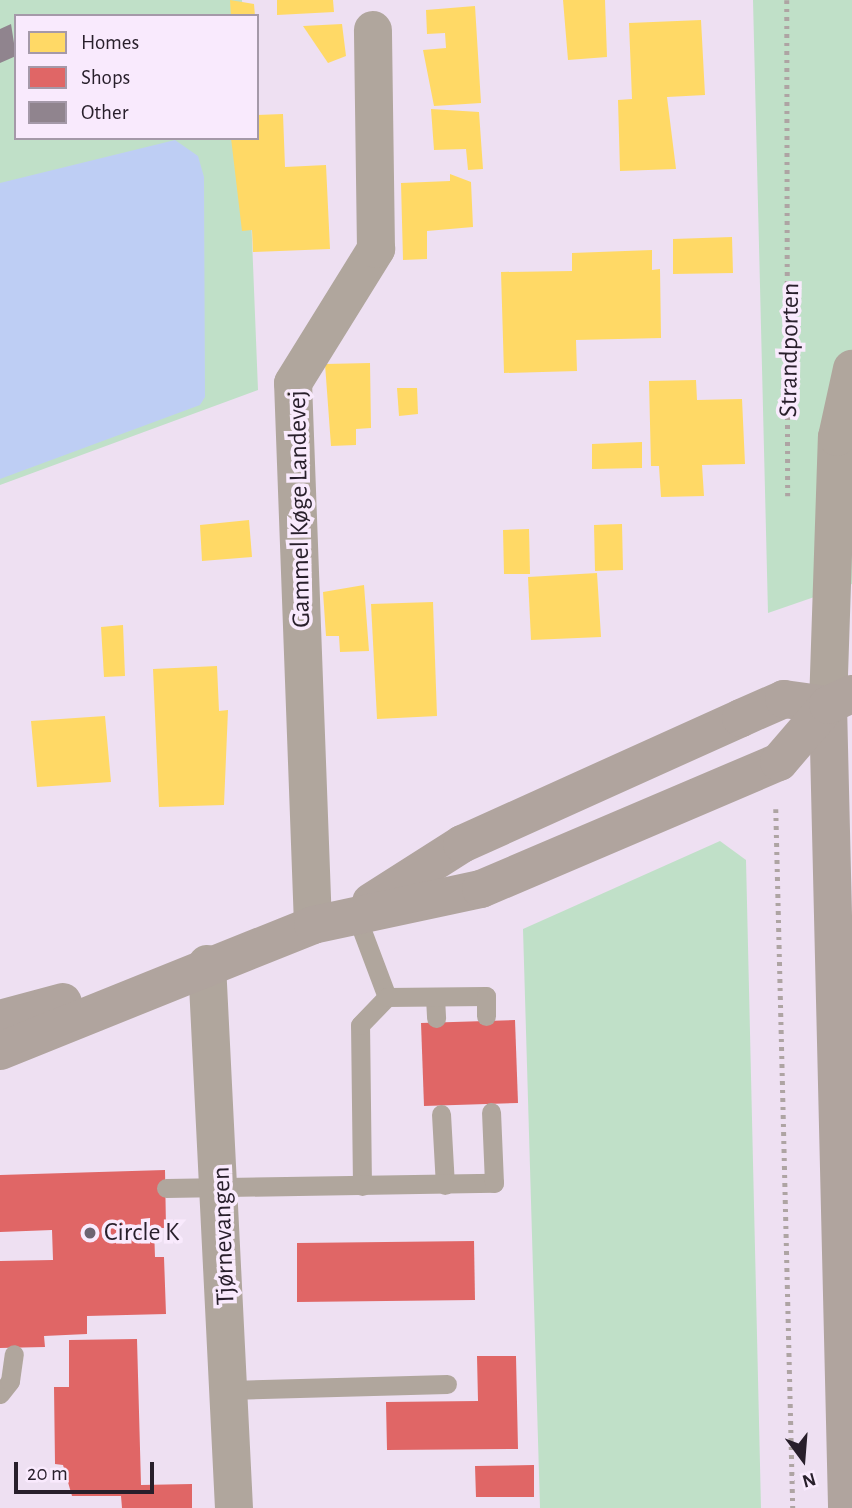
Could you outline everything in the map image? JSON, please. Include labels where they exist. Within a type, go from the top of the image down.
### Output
[{"type":"main road","points":[[355,912],[462,844],[784,699],[840,700]]},
{"type":"main road","points":[[0,1051],[207,964],[313,925],[355,912],[481,889],[779,762],[840,700]]},
{"type":"main road","points":[[840,700],[847,1508]]},
{"type":"main road","points":[[0,1020],[207,964]]},
{"type":"street","name":"Gammel Køge Landevej","points":[[313,925],[293,383],[376,249],[373,30]]},
{"type":"street","name":"Strandporten","points":[[840,700],[837,437],[852,369]]},
{"type":"street","name":"Tjørnevangen","points":[[207,964],[223,1186],[234,1508]]},
{"type":"lane","points":[[355,912],[387,998]]},
{"type":"lane","points":[[362,1186],[360,1025],[387,998],[486,996],[486,1016]]},
{"type":"lane","points":[[435,997],[436,1018]]},
{"type":"lane","points":[[166,1188],[494,1183],[491,1112]]},
{"type":"lane","points":[[441,1114],[445,1185]]},
{"type":"lane","points":[[0,1394],[10,1381],[14,1353]]},
{"type":"lane","points":[[229,1390],[447,1384]]},
{"type":"path","name":"Strandporten","points":[[788,0],[788,507]]},
{"type":"path","points":[[779,762],[775,819],[793,1508]]},
{"type":"green space","points":[[0,0],[242,0],[243,14],[14,14],[14,140],[248,140],[258,390],[0,485]]},
{"type":"green space","points":[[753,0],[852,0],[852,584],[768,613]]},
{"type":"green space","points":[[720,841],[746,860],[761,1508],[540,1508],[523,929]]},
{"type":"water","points":[[175,140],[198,156],[204,177],[205,397],[200,405],[0,479],[0,183]]},
{"type":"building: Homes","points":[[230,0],[254,4],[255,14],[231,14]]},
{"type":"building: Homes","points":[[277,0],[333,0],[334,12],[277,15]]},
{"type":"building: Homes","points":[[563,0],[605,0],[607,57],[568,60]]},
{"type":"building: Homes","points":[[475,6],[481,103],[434,106],[423,50],[446,48],[445,33],[427,34],[426,10]]},
{"type":"building: Homes","points":[[701,20],[705,95],[667,97],[676,169],[620,171],[618,100],[632,99],[629,23]]},
{"type":"building: Homes","points":[[342,24],[346,56],[328,63],[303,26]]},
{"type":"building: Homes","points":[[431,109],[479,112],[483,169],[468,170],[466,149],[434,150]]},
{"type":"building: Homes","points":[[283,114],[285,167],[326,165],[330,249],[253,252],[252,230],[242,231],[231,140],[259,140],[259,115]]},
{"type":"building: Homes","points":[[450,174],[471,182],[473,227],[427,231],[427,259],[403,260],[401,183],[450,181]]},
{"type":"building: Homes","points":[[732,237],[733,273],[673,274],[673,239]]},
{"type":"building: Homes","points":[[652,250],[652,270],[660,269],[661,338],[576,340],[577,371],[504,373],[501,272],[572,271],[572,253]]},
{"type":"building: Homes","points":[[370,363],[371,428],[356,429],[356,445],[331,446],[325,364]]},
{"type":"building: Homes","points":[[696,380],[697,400],[742,399],[745,464],[702,465],[704,496],[661,497],[659,466],[651,466],[649,381]]},
{"type":"building: Homes","points":[[397,388],[417,388],[418,414],[399,416]]},
{"type":"building: Homes","points":[[642,442],[642,468],[592,469],[592,444]]},
{"type":"building: Homes","points":[[249,520],[252,557],[202,561],[200,525]]},
{"type":"building: Homes","points":[[622,524],[623,570],[595,571],[594,525]]},
{"type":"building: Homes","points":[[529,529],[530,574],[504,574],[503,530]]},
{"type":"building: Homes","points":[[597,573],[601,637],[531,640],[528,577]]},
{"type":"building: Homes","points":[[364,585],[369,651],[340,652],[339,636],[326,636],[323,592]]},
{"type":"building: Homes","points":[[433,602],[437,716],[377,719],[371,604]]},
{"type":"building: Homes","points":[[123,625],[125,676],[104,677],[101,627]]},
{"type":"building: Homes","points":[[217,666],[219,711],[228,710],[224,805],[159,807],[153,669]]},
{"type":"building: Homes","points":[[105,716],[111,782],[37,787],[31,721]]},
{"type":"building: Shops","points":[[515,1020],[518,1103],[424,1106],[421,1023]]},
{"type":"building: Shops","points":[[165,1170],[166,1228],[154,1228],[155,1257],[164,1257],[166,1314],[87,1316],[87,1334],[44,1336],[45,1347],[0,1348],[0,1261],[53,1260],[52,1230],[0,1232],[0,1175]]},
{"type":"building: Shops","points":[[474,1241],[475,1300],[297,1302],[297,1243]]},
{"type":"building: Shops","points":[[137,1339],[141,1485],[192,1484],[192,1508],[122,1508],[121,1496],[72,1496],[63,1465],[55,1464],[54,1387],[69,1387],[69,1340]]},
{"type":"building: Shops","points":[[477,1356],[516,1356],[518,1449],[387,1450],[386,1402],[478,1401]]},
{"type":"building: Shops","points":[[534,1465],[534,1497],[476,1497],[475,1466]]},
{"type":"building: Other","points":[[11,24],[14,57],[0,63],[0,29]]},
{"type":"place","name":"Circle K","points":[[90,1233]]}]
